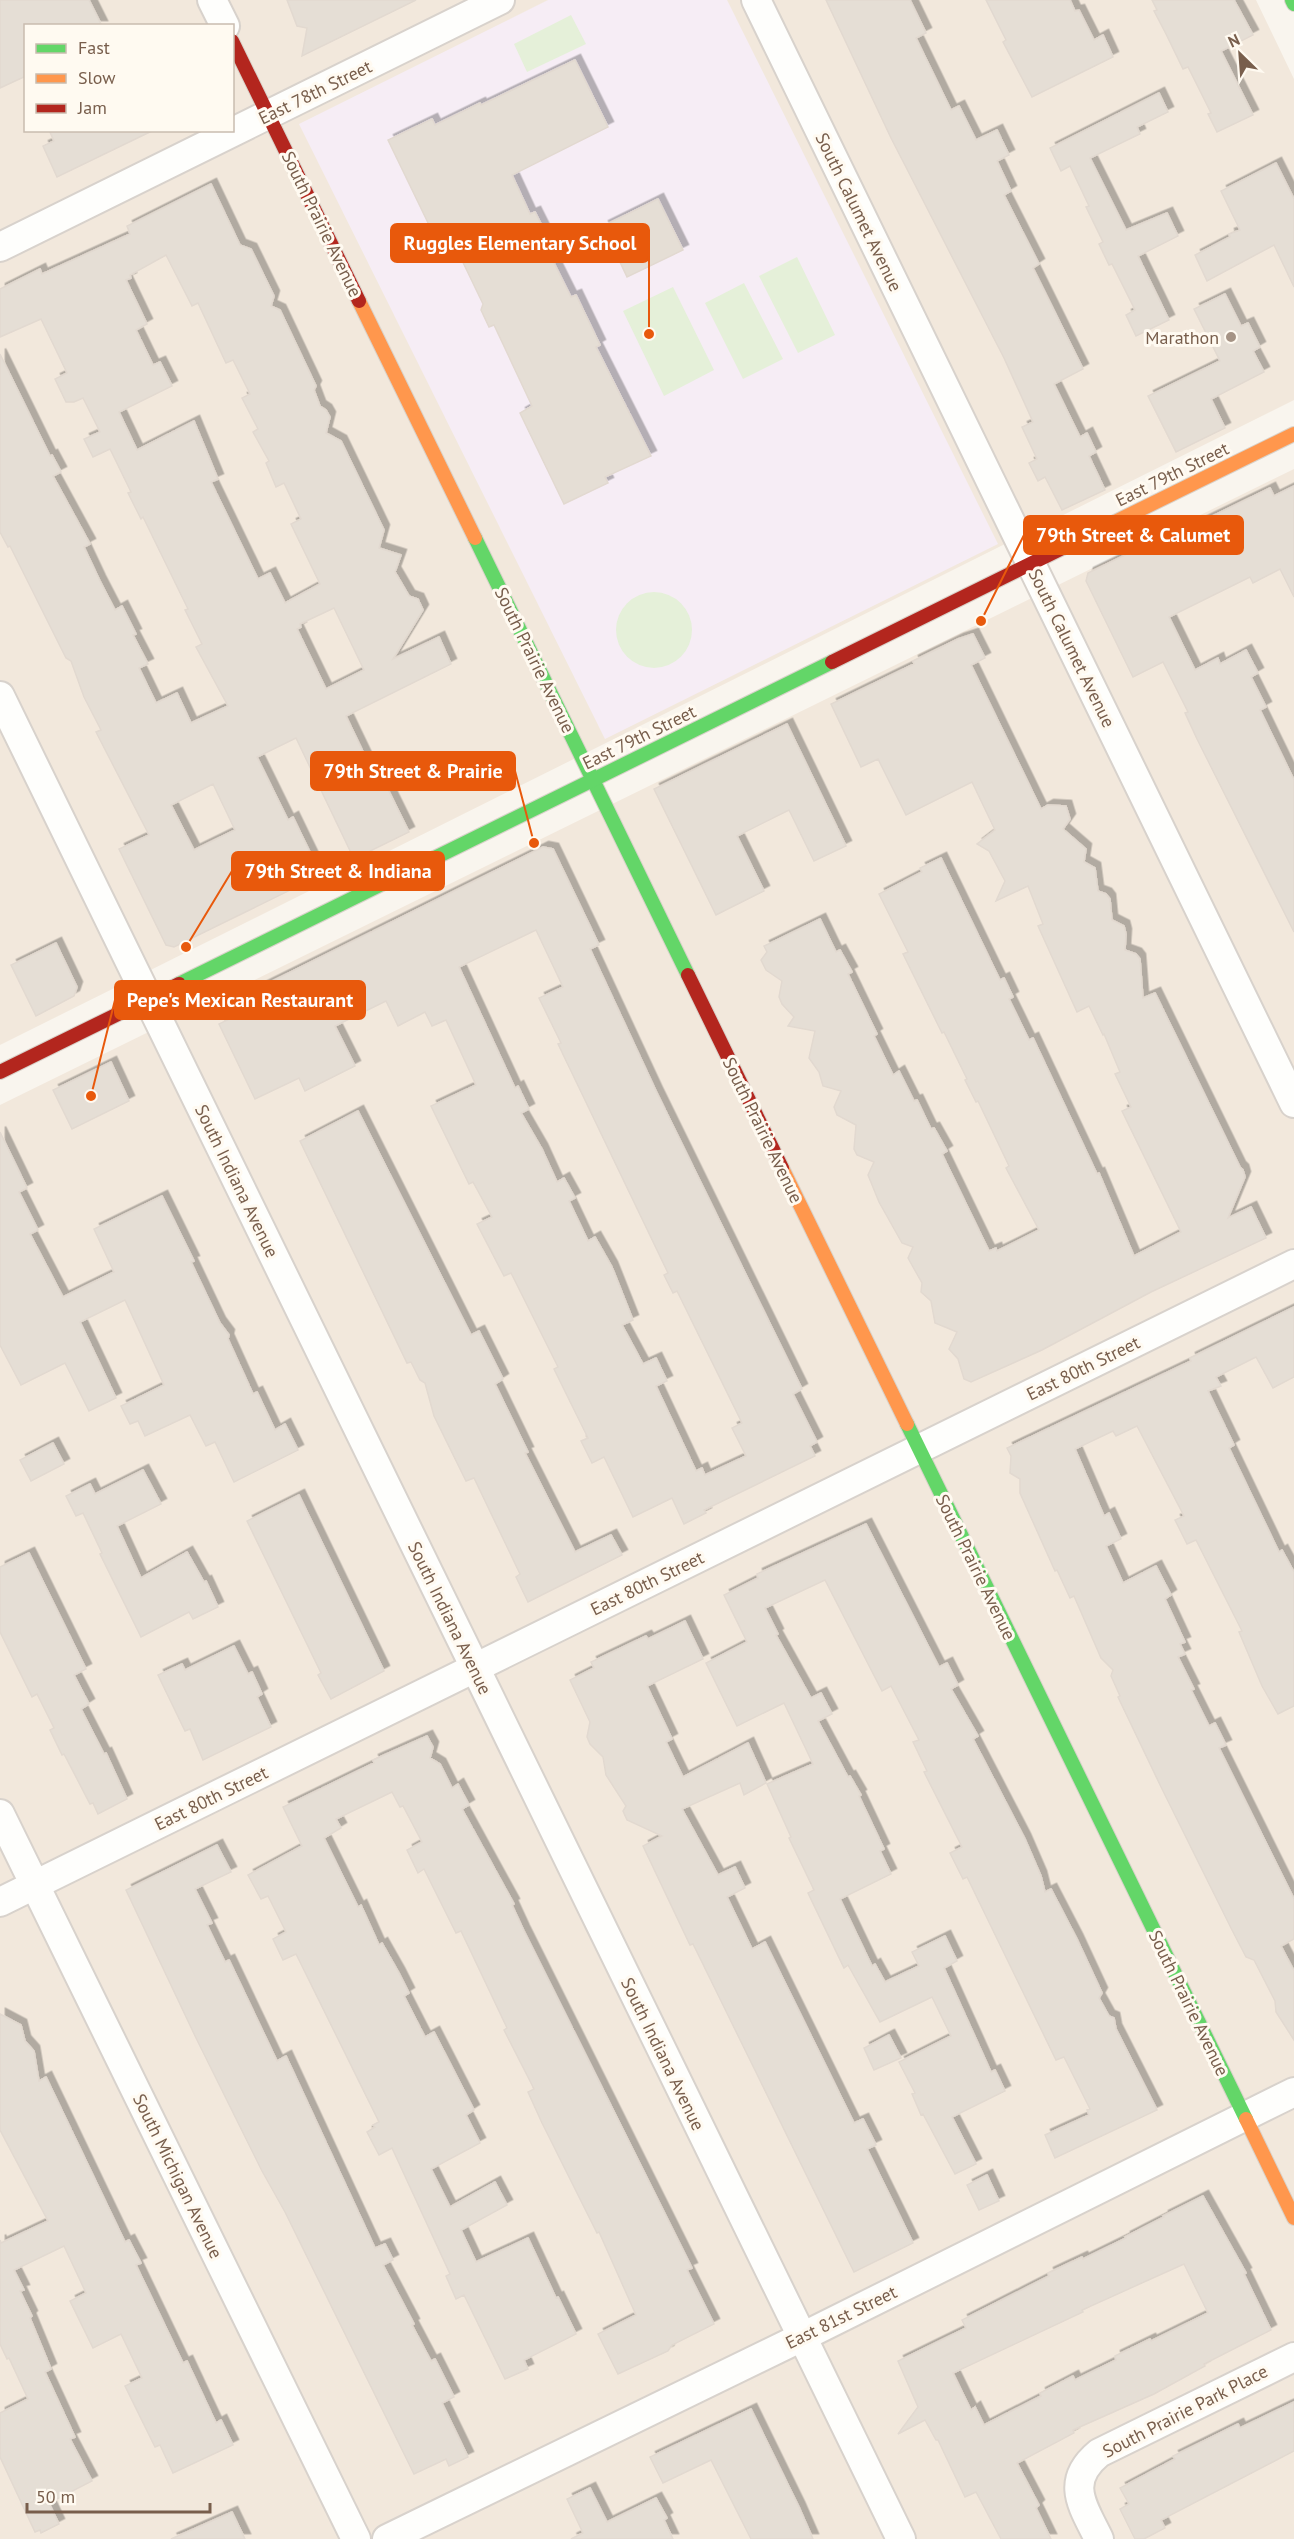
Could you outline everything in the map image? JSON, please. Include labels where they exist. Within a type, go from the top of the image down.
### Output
[{"type":"street","points":[[212,0],[224,24]]},
{"type":"street","name":"East 78th Street","points":[[234,131],[500,0]]},
{"type":"street","name":"South Calumet Avenue","points":[[756,0],[1294,1102]]},
{"type":"street","points":[[1292,0],[1294,4]]},
{"type":"street","name":"South Prairie Avenue","points":[[234,45],[1294,2218]]},
{"type":"street","name":"East 78th Street","points":[[0,247],[232,132]]},
{"type":"street","name":"East 79th Street","points":[[0,1072],[1294,434]]},
{"type":"street","name":"South Indiana Avenue","points":[[0,696],[901,2539]]},
{"type":"street","name":"East 80th Street","points":[[0,1902],[1294,1264]]},
{"type":"street","name":"South Michigan Avenue","points":[[0,1814],[356,2539]]},
{"type":"street","name":"East 81st Street","points":[[387,2539],[802,2337],[1294,2092]]},
{"type":"street","name":"South Prairie Park Place","points":[[1099,2539],[1080,2501],[1078,2492],[1081,2475],[1091,2460],[1099,2453],[1294,2357]]},
{"type":"shaded area","points":[[0,0],[1256,0],[1294,79],[1294,400],[0,1045]]},
{"type":"shaded area","points":[[548,0],[727,0],[998,544],[605,739],[299,124]]},
{"type":"shaded area","points":[[1294,469],[1294,2539],[0,2539],[0,1105]]},
{"type":"green space","points":[[571,15],[586,44],[527,72],[514,44]]},
{"type":"green space","points":[[797,257],[835,335],[798,353],[759,276]]},
{"type":"green space","points":[[744,283],[783,359],[743,379],[705,303]]},
{"type":"green space","points":[[673,287],[714,370],[664,396],[623,311]]},
{"type":"green space","points":[[654,592],[668,595],[681,603],[689,616],[692,630],[689,644],[681,657],[668,665],[654,668],[640,665],[627,657],[619,644],[616,630],[619,616],[627,603],[640,595]]},
{"type":"building","points":[[0,0],[89,0],[101,24],[24,24],[24,77],[0,88]]},
{"type":"building","points":[[287,0],[416,0],[302,56],[307,28],[297,26]]},
{"type":"building","points":[[826,0],[910,0],[926,33],[916,38],[951,110],[959,106],[976,140],[997,130],[1009,155],[997,161],[1011,191],[1004,195],[1039,264],[1033,268],[1083,369],[1054,384],[1080,437],[1087,433],[1096,452],[1089,456],[1105,490],[1062,510],[1045,477],[1038,481],[1029,463],[1037,459],[1022,427],[1033,422],[1004,358],[891,138]]},
{"type":"building","points":[[986,0],[1070,0],[1075,11],[1079,10],[1094,40],[1103,35],[1113,57],[1032,97],[1003,42],[1006,40]]},
{"type":"building","points":[[1152,0],[1234,0],[1253,35],[1221,51],[1253,115],[1217,132],[1208,114],[1211,113],[1188,67],[1183,69],[1154,11],[1157,10]]},
{"type":"building","points":[[575,60],[608,127],[512,175],[530,214],[535,212],[559,260],[554,263],[571,297],[576,295],[600,345],[596,347],[651,456],[605,477],[608,483],[564,504],[520,413],[532,406],[494,325],[489,327],[481,310],[483,304],[445,225],[432,231],[388,140],[432,119],[435,125]]},
{"type":"building","points":[[1159,93],[1168,112],[1137,127],[1140,134],[1090,158],[1126,230],[1167,213],[1178,236],[1138,256],[1169,320],[1136,336],[1126,315],[1135,310],[1112,264],[1109,265],[1099,244],[1103,242],[1086,207],[1089,206],[1070,166],[1061,171],[1050,148]]},
{"type":"building","points":[[50,132],[150,132],[57,177],[43,146],[54,141]]},
{"type":"building","points":[[1276,163],[1294,199],[1294,287],[1274,245],[1207,281],[1195,255],[1230,237],[1229,234],[1240,230],[1221,191]]},
{"type":"building","points":[[211,184],[240,245],[251,249],[274,296],[271,306],[280,310],[316,386],[314,390],[320,406],[330,417],[326,433],[341,441],[384,530],[379,548],[401,555],[395,572],[409,596],[418,599],[423,610],[393,659],[439,637],[451,664],[346,716],[368,762],[373,759],[409,832],[354,859],[296,738],[257,757],[288,820],[293,817],[321,875],[174,947],[166,945],[119,849],[149,835],[96,732],[101,730],[84,697],[71,661],[66,658],[10,546],[8,547],[0,532],[0,354],[50,456],[52,455],[61,472],[53,476],[90,544],[84,547],[100,581],[115,610],[122,606],[136,634],[133,635],[148,664],[139,668],[156,703],[177,693],[191,723],[228,706],[196,647],[202,644],[185,610],[188,609],[143,517],[141,519],[128,493],[131,492],[110,449],[93,457],[84,439],[100,432],[83,398],[74,402],[66,402],[55,379],[67,373],[41,319],[0,337],[0,289],[40,269],[42,274],[130,234],[127,226]],"holes":[[[166,255],[192,306],[198,303],[226,363],[233,360],[250,394],[242,398],[258,429],[253,432],[269,461],[266,463],[276,487],[284,483],[301,519],[291,524],[320,584],[285,603],[270,573],[258,579],[211,482],[218,479],[194,421],[137,450],[119,412],[172,386],[160,362],[153,365],[136,330],[147,324],[126,280],[131,278],[130,275]],[[334,608],[364,670],[326,689],[297,629],[301,627],[300,624]],[[213,784],[235,830],[194,850],[171,805]]]},
{"type":"building","points":[[658,199],[683,250],[627,277],[603,226]]},
{"type":"building","points":[[1225,294],[1241,326],[1248,323],[1260,347],[1253,351],[1264,372],[1211,399],[1225,428],[1176,452],[1148,396],[1220,361],[1194,309]]},
{"type":"building","points":[[1294,486],[1294,597],[1280,569],[1253,583],[1250,577],[1169,617],[1195,670],[1218,658],[1220,664],[1246,650],[1258,673],[1251,677],[1266,707],[1260,710],[1294,780],[1294,932],[1197,739],[1185,713],[1188,712],[1163,662],[1133,677],[1086,581],[1088,573],[1158,539],[1159,542],[1270,488],[1274,496]]},
{"type":"building","points":[[973,634],[985,658],[971,665],[1041,809],[1048,805],[1066,806],[1070,819],[1063,829],[1086,849],[1084,862],[1095,868],[1098,891],[1106,894],[1110,899],[1112,920],[1124,926],[1125,950],[1136,954],[1140,959],[1143,998],[1155,993],[1243,1170],[1245,1177],[1228,1218],[1251,1207],[1266,1238],[1151,1292],[1042,1350],[971,1382],[964,1379],[958,1359],[949,1349],[957,1332],[935,1323],[931,1301],[921,1292],[922,1283],[908,1258],[913,1247],[902,1243],[879,1202],[868,1175],[874,1162],[857,1155],[854,1149],[856,1125],[837,1115],[834,1107],[841,1091],[823,1086],[819,1072],[809,1058],[815,1031],[788,1026],[794,1017],[779,997],[782,981],[766,970],[761,960],[767,952],[764,946],[820,919],[836,952],[840,950],[852,972],[848,974],[877,1034],[874,1036],[893,1075],[899,1071],[914,1101],[917,1100],[931,1129],[934,1128],[947,1151],[942,1154],[989,1251],[996,1248],[997,1251],[1039,1230],[1006,1168],[1009,1166],[978,1101],[976,1102],[965,1080],[967,1079],[944,1032],[942,1033],[903,954],[908,952],[879,894],[922,872],[920,868],[941,858],[1000,980],[1004,978],[1013,997],[1009,999],[1029,1040],[1033,1038],[1097,1174],[1099,1173],[1134,1256],[1181,1232],[1122,1111],[1131,1107],[1115,1074],[1120,1072],[1104,1034],[1089,1006],[1077,1012],[1038,926],[1043,924],[1028,886],[996,901],[1005,881],[989,851],[977,844],[995,830],[972,782],[906,815],[878,759],[861,767],[831,704],[914,664],[913,661]]},
{"type":"building","points":[[787,724],[846,846],[814,861],[789,810],[737,836],[764,891],[716,915],[654,789]]},
{"type":"building","points":[[543,847],[553,849],[599,945],[590,949],[657,1093],[802,1389],[793,1394],[817,1442],[810,1446],[815,1456],[704,1510],[706,1513],[684,1524],[672,1498],[633,1517],[604,1457],[592,1463],[581,1441],[588,1438],[554,1369],[558,1367],[511,1273],[504,1276],[477,1224],[492,1217],[473,1182],[469,1184],[431,1106],[476,1085],[446,1020],[432,1026],[425,1012],[398,1026],[386,1001],[335,1026],[355,1066],[305,1091],[299,1078],[255,1099],[219,1024],[262,1003],[256,989]],"holes":[[[536,930],[563,987],[539,998],[561,1043],[558,1044],[668,1273],[664,1275],[673,1293],[677,1291],[742,1423],[732,1428],[746,1456],[705,1475],[702,1468],[696,1471],[656,1386],[667,1381],[656,1358],[643,1364],[622,1325],[633,1320],[612,1267],[595,1237],[588,1241],[569,1201],[575,1198],[564,1178],[557,1182],[542,1149],[521,1113],[529,1109],[518,1086],[515,1088],[459,967]]]},
{"type":"building","points":[[56,943],[77,987],[74,996],[36,1016],[11,965]]},
{"type":"building","points":[[111,1062],[129,1101],[72,1129],[53,1090]]},
{"type":"building","points":[[358,1111],[471,1335],[479,1331],[503,1379],[495,1384],[528,1452],[525,1453],[575,1552],[611,1535],[622,1555],[528,1602],[516,1577],[520,1574],[474,1478],[466,1481],[434,1416],[425,1383],[420,1380],[411,1362],[407,1363],[300,1141]]},
{"type":"building","points":[[0,1132],[27,1188],[19,1192],[38,1230],[30,1234],[63,1297],[114,1272],[94,1229],[162,1196],[194,1261],[191,1262],[220,1323],[229,1335],[228,1339],[253,1394],[257,1392],[275,1430],[285,1424],[298,1450],[234,1482],[215,1442],[206,1446],[190,1415],[145,1436],[138,1421],[130,1424],[121,1406],[164,1385],[125,1300],[80,1322],[116,1398],[89,1411],[65,1363],[21,1385],[0,1345]]},
{"type":"building","points":[[1294,1307],[1294,1377],[1273,1388],[1256,1357],[1216,1377],[1221,1386],[1208,1391],[1234,1445],[1229,1448],[1279,1552],[1282,1550],[1294,1572],[1294,1706],[1278,1714],[1262,1686],[1239,1632],[1242,1631],[1196,1540],[1187,1544],[1175,1520],[1184,1516],[1137,1426],[1116,1436],[1113,1431],[1075,1449],[1104,1516],[1109,1513],[1121,1539],[1106,1546],[1123,1583],[1156,1566],[1171,1595],[1165,1599],[1185,1642],[1180,1644],[1185,1654],[1178,1657],[1194,1689],[1191,1690],[1209,1726],[1215,1723],[1226,1745],[1219,1748],[1294,1899],[1294,1939],[1281,1946],[1294,1971],[1294,2040],[1276,2012],[1275,2001],[1254,1960],[1246,1957],[1162,1789],[1118,1697],[1120,1696],[1111,1676],[1113,1670],[1101,1658],[1074,1596],[1070,1598],[1057,1570],[1055,1571],[1020,1493],[1020,1479],[1010,1473],[1011,1456],[1007,1448],[1191,1361],[1190,1358]]},
{"type":"building","points":[[53,1443],[64,1464],[31,1481],[20,1460]]},
{"type":"building","points":[[143,1470],[161,1504],[117,1526],[141,1578],[187,1552],[204,1582],[206,1581],[218,1607],[193,1619],[189,1612],[141,1637],[100,1554],[102,1553],[83,1513],[76,1516],[66,1496],[90,1484],[95,1494]]},
{"type":"building","points":[[299,1495],[384,1671],[331,1699],[318,1675],[321,1673],[247,1521]]},
{"type":"building","points":[[866,1524],[939,1667],[947,1663],[958,1685],[951,1689],[978,1736],[973,1739],[1025,1839],[1041,1876],[1045,1892],[1051,1889],[1077,1939],[1102,1993],[1099,1998],[1109,2016],[1114,2018],[1116,2029],[1157,2110],[1055,2158],[1045,2135],[1089,2115],[1087,2110],[1090,2109],[1064,2057],[1056,2060],[967,1877],[963,1879],[950,1853],[962,1847],[924,1772],[927,1771],[913,1742],[919,1740],[891,1686],[882,1691],[825,1580],[765,1608],[778,1634],[776,1635],[811,1698],[821,1693],[832,1714],[818,1721],[848,1777],[850,1776],[861,1795],[859,1796],[884,1849],[880,1851],[891,1874],[840,1899],[872,1966],[875,1964],[885,1982],[919,1966],[912,1952],[945,1936],[957,1961],[944,1968],[991,2072],[995,2070],[1005,2091],[952,2117],[976,2164],[955,2174],[923,2114],[921,2115],[912,2094],[915,2093],[899,2062],[951,2036],[932,1997],[880,2022],[848,1965],[844,1968],[808,1893],[814,1890],[767,1784],[813,1764],[784,1703],[737,1726],[706,1663],[747,1642],[724,1595],[758,1578],[757,1574]]},
{"type":"building","points":[[29,1553],[86,1669],[74,1675],[89,1704],[81,1709],[104,1754],[106,1753],[127,1799],[98,1814],[93,1803],[90,1804],[64,1754],[62,1755],[50,1730],[54,1728],[37,1694],[32,1697],[0,1632],[0,1567]]},
{"type":"building","points":[[685,1621],[703,1659],[647,1686],[672,1739],[666,1742],[683,1777],[748,1743],[766,1783],[744,1795],[740,1783],[682,1809],[718,1875],[735,1867],[745,1888],[727,1897],[752,1949],[765,1942],[854,2123],[863,2119],[876,2145],[867,2149],[913,2243],[854,2272],[693,1944],[690,1945],[643,1846],[662,1836],[627,1820],[623,1811],[626,1806],[606,1775],[603,1757],[590,1744],[587,1737],[590,1722],[570,1680],[594,1668],[591,1662],[646,1636],[648,1639]]},
{"type":"building","points":[[234,1646],[248,1674],[252,1672],[262,1694],[257,1697],[271,1727],[203,1760],[190,1729],[185,1731],[158,1675],[182,1664],[185,1670]]},
{"type":"building","points":[[427,1736],[433,1747],[430,1758],[440,1764],[452,1788],[458,1784],[469,1805],[462,1809],[514,1904],[512,1905],[524,1931],[692,2268],[687,2270],[714,2324],[672,2345],[668,2351],[618,2374],[598,2334],[636,2315],[599,2232],[597,2233],[542,2123],[528,2092],[534,2089],[504,2030],[507,2028],[461,1931],[456,1933],[424,1869],[418,1873],[407,1850],[422,1842],[403,1806],[400,1807],[392,1792],[336,1819],[341,1828],[324,1838],[358,1907],[361,1905],[379,1945],[382,1943],[399,1973],[409,1993],[404,1996],[425,2037],[434,2032],[474,2110],[466,2115],[480,2143],[431,2169],[450,2207],[495,2182],[507,2205],[461,2230],[476,2262],[528,2238],[576,2334],[524,2360],[528,2369],[505,2379],[464,2295],[456,2299],[446,2276],[450,2274],[392,2148],[379,2155],[367,2132],[379,2122],[296,1954],[283,1960],[273,1939],[286,1932],[268,1896],[261,1899],[248,1875],[302,1846],[283,1807],[374,1763],[373,1760]]},
{"type":"building","points":[[217,1845],[231,1872],[195,1889],[212,1923],[207,1925],[225,1962],[229,1960],[277,2061],[286,2056],[375,2248],[385,2244],[393,2260],[383,2265],[431,2361],[435,2359],[454,2397],[442,2403],[468,2457],[449,2466],[446,2459],[414,2474],[196,2038],[126,1890]]},
{"type":"building","points":[[0,2014],[21,2025],[25,2041],[34,2051],[39,2081],[46,2077],[125,2242],[129,2240],[141,2263],[136,2265],[183,2363],[187,2361],[216,2423],[221,2420],[233,2445],[173,2473],[160,2445],[155,2447],[125,2386],[142,2378],[121,2334],[93,2348],[70,2301],[86,2293],[64,2246],[14,2270],[24,2290],[20,2291],[32,2316],[30,2318],[51,2369],[45,2372],[75,2437],[70,2439],[92,2481],[49,2503],[59,2524],[41,2533],[40,2530],[35,2532],[0,2457],[0,2413],[28,2399],[0,2344],[0,2240],[1,2243],[48,2221],[0,2130]]},
{"type":"building","points":[[889,2035],[901,2058],[874,2070],[864,2048]]},
{"type":"building","points":[[987,2175],[999,2201],[979,2210],[967,2185]]},
{"type":"building","points":[[1203,2196],[1246,2273],[1244,2274],[1271,2330],[1204,2364],[1205,2366],[1154,2394],[1073,2430],[1074,2433],[1017,2463],[1039,2505],[1036,2508],[1051,2539],[1001,2539],[976,2492],[965,2497],[938,2440],[925,2420],[898,2434],[918,2407],[898,2361],[966,2328],[962,2320],[1049,2276],[1048,2273],[1126,2238]],"holes":[[[1184,2264],[1208,2313],[1115,2356],[1116,2360],[1075,2380],[1073,2376],[1040,2393],[1041,2396],[984,2425],[975,2407],[971,2410],[953,2373],[1083,2312],[1082,2310]]]},
{"type":"building","points":[[1294,2402],[1294,2451],[1161,2520],[1165,2528],[1144,2539],[1135,2539],[1120,2509],[1129,2504],[1120,2488],[1175,2459],[1173,2456],[1238,2424],[1240,2428]]},
{"type":"building","points":[[751,2409],[813,2539],[751,2539],[711,2460],[663,2483],[650,2457]]},
{"type":"building","points":[[590,2488],[607,2522],[656,2498],[667,2518],[664,2520],[673,2539],[571,2539],[583,2533],[567,2499]]},
{"type":"building","points":[[232,2512],[245,2539],[171,2539]]},
{"type":"traffic: fast","points":[[1292,0],[1294,4]]},
{"type":"traffic: fast","points":[[475,538],[688,975]]},
{"type":"traffic: fast","points":[[179,984],[832,662]]},
{"type":"traffic: fast","points":[[907,1424],[1246,2119]]},
{"type":"traffic: slow","points":[[359,301],[475,538]]},
{"type":"traffic: slow","points":[[1113,523],[1294,434]]},
{"type":"traffic: slow","points":[[782,1168],[907,1424]]},
{"type":"traffic: slow","points":[[1246,2119],[1294,2218]]},
{"type":"traffic: jam","points":[[234,45],[359,301]]},
{"type":"traffic: jam","points":[[832,662],[1113,523]]},
{"type":"traffic: jam","points":[[688,975],[782,1168]]},
{"type":"traffic: jam","points":[[0,1072],[179,984]]},
{"type":"place","name":"Ruggles Elementary School","points":[[649,334]]},
{"type":"place","name":"Marathon","points":[[1231,337]]},
{"type":"place","name":"79th Street & Calumet","points":[[981,621]]},
{"type":"place","name":"79th Street & Prairie","points":[[534,843]]},
{"type":"place","name":"79th Street & Indiana","points":[[186,947]]},
{"type":"place","name":"Pepe's Mexican Restaurant","points":[[91,1096]]}]
